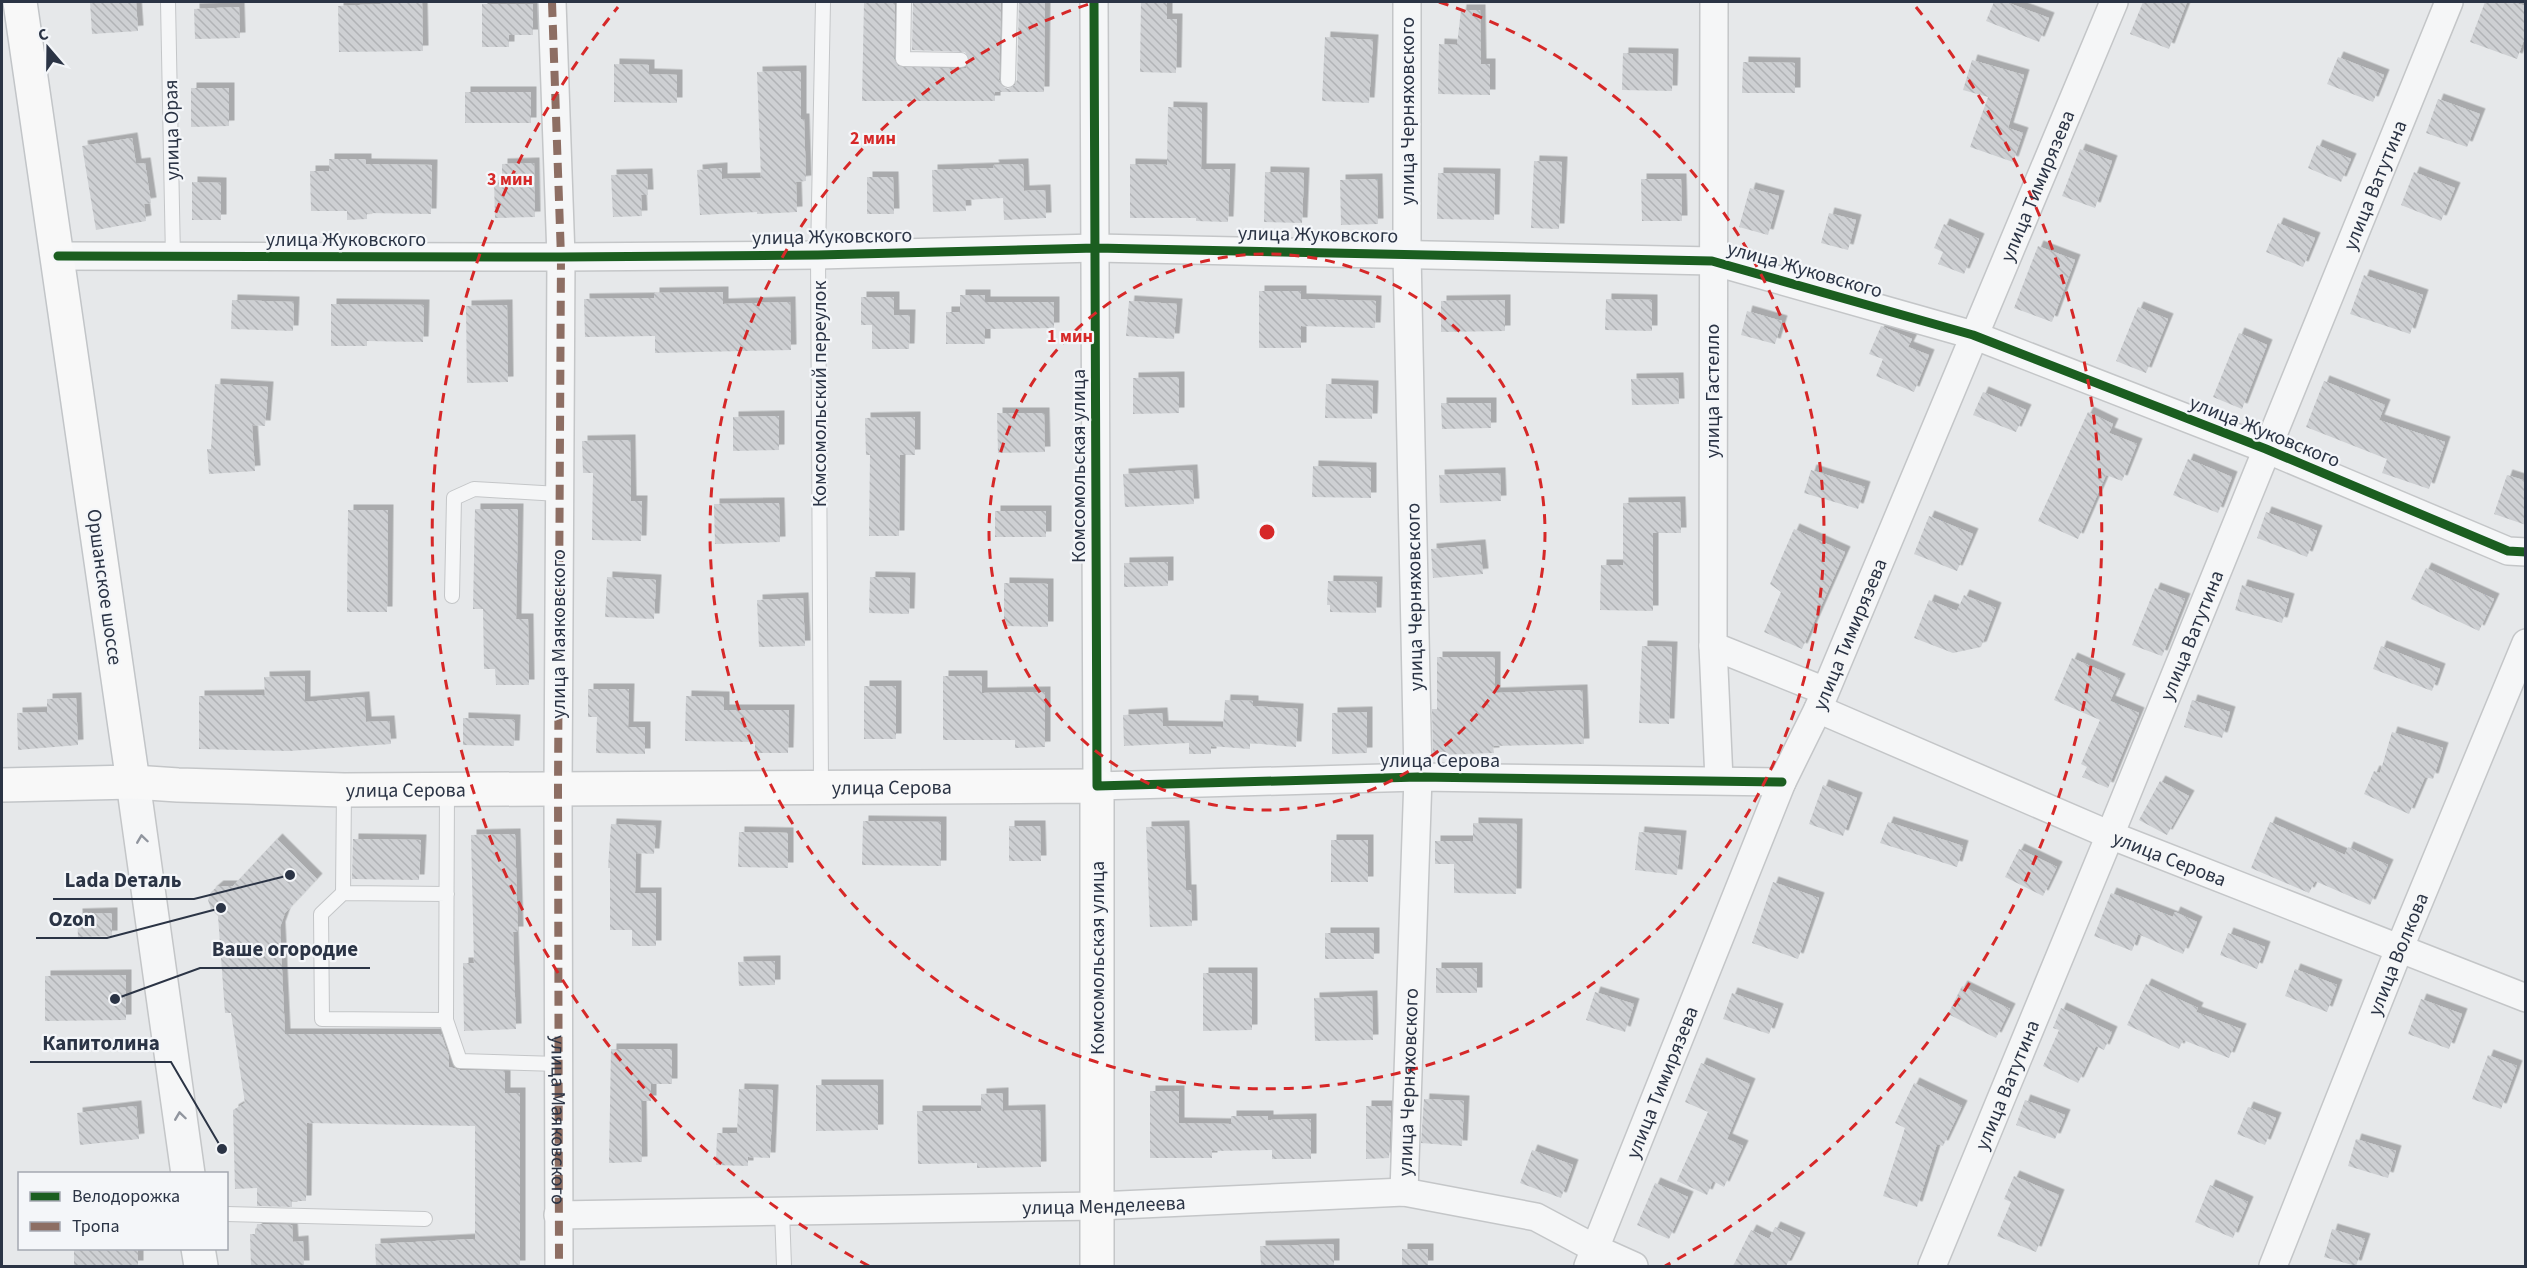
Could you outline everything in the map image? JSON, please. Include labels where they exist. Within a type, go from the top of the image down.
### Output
[{"type":"main road","name":"Оршанское шоссе","points":[[20,2],[133,782]]},
{"type":"main road","name":"улица Серова","points":[[2,785],[133,782],[344,790],[1097,786]]},
{"type":"main road","name":"Комсомольская улица","points":[[1097,786],[1097,1266]]},
{"type":"street","name":"улица Маяковского","points":[[552,2],[561,257],[558,788],[559,1266]]},
{"type":"street","name":"Комсомольская улица","points":[[1094,2],[1097,786]]},
{"type":"street","name":"улица Черняховского","points":[[1404,1192],[1418,777],[1407,253],[1407,2]]},
{"type":"street","name":"улица Гастелло","points":[[1714,2],[1713,646],[1719,780]]},
{"type":"street","name":"улица Тимирязева","points":[[1592,1258],[1782,783],[1822,700],[2114,2]]},
{"type":"street","name":"улица Ватутина","points":[[1932,1266],[2449,2]]},
{"type":"street","name":"улица Жуковского","points":[[58,256],[561,257],[818,255],[1095,248],[1712,261],[1973,335],[2266,449],[2508,551],[2526,552]]},
{"type":"street","name":"улица Волкова","points":[[2273,1266],[2400,947],[2526,643]]},
{"type":"street","name":"улица Серова","points":[[1713,646],[1822,700],[2110,835],[2526,998]]},
{"type":"street","name":"улица Серова","points":[[1097,786],[1418,777],[1719,780],[1782,783]]},
{"type":"street","name":"Оршанское шоссе","points":[[133,782],[188,1172]]},
{"type":"street","name":"улица Менделеева","points":[[558,1215],[1098,1206],[1404,1192],[1536,1217],[1592,1258],[1634,1266]]},
{"type":"street","points":[[198,1250],[201,1266]]},
{"type":"lane","name":"улица Орая","points":[[168,2],[173,258]]},
{"type":"lane","name":"Комсомольский переулок","points":[[821,787],[818,255],[823,2]]},
{"type":"lane","points":[[904,2],[903,59],[961,60]]},
{"type":"lane","points":[[1008,80],[1010,2]]},
{"type":"lane","points":[[452,596],[454,498],[474,489],[559,494]]},
{"type":"lane","points":[[447,789],[447,1020],[459,1061],[558,1064]]},
{"type":"lane","points":[[344,790],[342,893],[321,914],[322,1019],[447,1020]]},
{"type":"lane","points":[[342,893],[447,894]]},
{"type":"lane","points":[[783,1211],[784,1266]]},
{"type":"lane","points":[[228,1214],[425,1219]]},
{"type":"building","points":[[90,2],[136,2],[138,31],[92,34]]},
{"type":"building","points":[[422,2],[423,51],[339,52],[338,6]]},
{"type":"building","points":[[864,2],[895,2],[894,59],[898,66],[961,69],[966,68],[970,61],[965,52],[912,50],[913,2],[1001,2],[999,80],[1003,87],[1008,89],[1015,85],[1017,80],[1019,2],[1045,2],[1044,92],[995,92],[995,101],[862,101]]},
{"type":"building","points":[[1141,2],[1167,2],[1167,19],[1177,19],[1176,73],[1140,72]]},
{"type":"building","points":[[1994,2],[2006,2],[2049,18],[2039,42],[1986,21]]},
{"type":"building","points":[[2143,2],[2187,2],[2169,49],[2130,34]]},
{"type":"building","points":[[2485,2],[2512,2],[2526,6],[2526,34],[2517,59],[2470,42]]},
{"type":"building","points":[[482,4],[533,4],[533,35],[509,35],[509,47],[482,47]]},
{"type":"building","points":[[239,7],[240,38],[195,39],[194,9]]},
{"type":"building","points":[[1461,10],[1480,10],[1481,64],[1490,64],[1490,95],[1438,94],[1439,44],[1457,45]]},
{"type":"building","points":[[1325,37],[1373,40],[1369,103],[1322,101]]},
{"type":"building","points":[[1623,53],[1673,54],[1672,91],[1622,90]]},
{"type":"building","points":[[2338,57],[2384,75],[2373,102],[2327,84]]},
{"type":"building","points":[[1972,60],[2024,75],[2008,128],[2023,133],[2013,162],[1970,147],[1988,97],[1963,90]]},
{"type":"building","points":[[1743,62],[1795,63],[1795,93],[1742,93]]},
{"type":"building","points":[[614,64],[649,65],[649,74],[677,75],[677,103],[614,102]]},
{"type":"building","points":[[801,71],[801,119],[804,119],[806,181],[796,182],[797,212],[700,215],[697,170],[722,168],[722,179],[761,178],[757,72]]},
{"type":"building","points":[[191,88],[229,88],[229,126],[191,127]]},
{"type":"building","points":[[465,92],[531,92],[531,123],[465,123]]},
{"type":"building","points":[[2438,99],[2480,114],[2467,147],[2426,133]]},
{"type":"building","points":[[1168,107],[1202,108],[1201,169],[1230,169],[1228,222],[1196,221],[1196,218],[1130,218],[1130,164],[1167,165]]},
{"type":"building","points":[[132,138],[136,164],[145,163],[151,203],[144,204],[146,221],[96,230],[82,146]]},
{"type":"building","points":[[2317,145],[2351,159],[2341,182],[2308,168]]},
{"type":"building","points":[[2080,149],[2112,161],[2095,208],[2062,196]]},
{"type":"building","points":[[329,159],[366,159],[366,164],[432,165],[431,214],[367,213],[367,219],[347,220],[347,211],[311,211],[310,171],[329,171]]},
{"type":"building","points":[[1534,161],[1562,162],[1559,229],[1531,228]]},
{"type":"building","points":[[534,163],[535,217],[495,218],[494,180],[502,180],[502,164]]},
{"type":"building","points":[[1023,164],[1024,191],[1045,190],[1046,218],[1004,220],[1003,198],[965,200],[966,211],[933,212],[932,170],[994,168],[993,165]]},
{"type":"building","points":[[1265,172],[1304,173],[1302,223],[1264,222]]},
{"type":"building","points":[[2414,172],[2455,188],[2441,221],[2401,205]]},
{"type":"building","points":[[1438,173],[1495,174],[1494,220],[1437,219]]},
{"type":"building","points":[[647,174],[648,195],[641,195],[642,216],[613,217],[611,175]]},
{"type":"building","points":[[867,177],[893,177],[894,214],[867,214]]},
{"type":"building","points":[[1377,179],[1378,224],[1341,225],[1340,180]]},
{"type":"building","points":[[1641,179],[1681,179],[1682,221],[1642,221]]},
{"type":"building","points":[[192,182],[221,183],[221,220],[192,220]]},
{"type":"building","points":[[1750,188],[1779,196],[1768,235],[1739,227]]},
{"type":"building","points":[[1829,213],[1856,220],[1848,250],[1821,243]]},
{"type":"building","points":[[2278,223],[2315,238],[2303,267],[2266,252]]},
{"type":"building","points":[[1944,224],[1979,239],[1964,274],[1938,264],[1943,252],[1934,248]]},
{"type":"building","points":[[2038,246],[2075,260],[2052,322],[2014,308]]},
{"type":"building","points":[[2364,275],[2423,295],[2410,334],[2350,314]]},
{"type":"building","points":[[1259,291],[1301,291],[1301,299],[1376,301],[1375,328],[1301,326],[1301,348],[1259,348]]},
{"type":"building","points":[[723,292],[723,304],[790,302],[791,350],[655,353],[655,336],[585,337],[584,299],[654,298],[654,293]]},
{"type":"building","points":[[960,295],[985,295],[985,302],[1054,302],[1054,328],[985,329],[985,344],[946,344],[946,312],[960,312]]},
{"type":"building","points":[[861,297],[894,297],[894,315],[910,315],[909,349],[872,349],[872,325],[861,325]]},
{"type":"building","points":[[1606,299],[1652,300],[1652,331],[1605,330]]},
{"type":"building","points":[[232,300],[294,302],[293,331],[231,329]]},
{"type":"building","points":[[1505,300],[1505,331],[1441,332],[1441,301]]},
{"type":"building","points":[[1129,301],[1177,304],[1174,339],[1126,336]]},
{"type":"building","points":[[331,304],[424,305],[423,342],[367,341],[367,346],[331,346]]},
{"type":"building","points":[[507,305],[508,382],[467,383],[466,306]]},
{"type":"building","points":[[2138,307],[2168,319],[2146,373],[2116,361]]},
{"type":"building","points":[[1747,311],[1782,321],[1775,344],[1741,335]]},
{"type":"building","points":[[1881,326],[1912,339],[1908,347],[1929,355],[1914,392],[1876,376],[1883,359],[1869,354]]},
{"type":"building","points":[[2239,333],[2267,345],[2242,409],[2213,397]]},
{"type":"building","points":[[1179,377],[1179,413],[1133,414],[1133,378]]},
{"type":"building","points":[[1678,378],[1679,404],[1632,405],[1631,379]]},
{"type":"building","points":[[2324,381],[2385,405],[2379,420],[2445,442],[2429,489],[2382,473],[2387,459],[2306,427]]},
{"type":"building","points":[[215,384],[268,387],[265,426],[252,425],[255,471],[209,474],[207,449],[211,449]]},
{"type":"building","points":[[1326,384],[1373,386],[1372,419],[1325,418]]},
{"type":"building","points":[[1983,392],[2026,410],[2016,432],[1973,415]]},
{"type":"building","points":[[1441,403],[1491,403],[1491,428],[1442,429]]},
{"type":"building","points":[[2088,412],[2113,424],[2109,433],[2137,444],[2122,481],[2106,475],[2078,539],[2038,521]]},
{"type":"building","points":[[997,413],[1044,413],[1045,452],[998,453]]},
{"type":"building","points":[[779,416],[779,450],[733,451],[733,417]]},
{"type":"building","points":[[915,417],[915,455],[900,455],[899,536],[869,536],[870,455],[866,455],[865,418]]},
{"type":"building","points":[[630,440],[631,501],[642,501],[641,541],[592,540],[593,473],[583,473],[582,441]]},
{"type":"building","points":[[2188,459],[2232,477],[2218,513],[2173,495]]},
{"type":"building","points":[[1313,466],[1371,468],[1371,498],[1312,497]]},
{"type":"building","points":[[1192,470],[1194,504],[1125,507],[1123,474]]},
{"type":"building","points":[[1811,470],[1865,487],[1858,509],[1804,493]]},
{"type":"building","points":[[1500,473],[1501,501],[1440,503],[1439,475]]},
{"type":"building","points":[[2507,475],[2526,481],[2526,525],[2494,514]]},
{"type":"building","points":[[1680,502],[1681,533],[1653,533],[1653,611],[1600,610],[1601,565],[1623,565],[1623,503]]},
{"type":"building","points":[[779,503],[780,542],[715,544],[714,504]]},
{"type":"building","points":[[475,509],[518,509],[516,619],[528,619],[529,685],[496,685],[495,669],[484,669],[483,609],[473,609]]},
{"type":"building","points":[[348,510],[388,510],[387,612],[347,612]]},
{"type":"building","points":[[995,511],[1046,511],[1046,537],[995,537]]},
{"type":"building","points":[[2266,512],[2317,531],[2307,557],[2257,538]]},
{"type":"building","points":[[1929,516],[1973,534],[1957,571],[1914,554]]},
{"type":"building","points":[[1794,529],[1845,552],[1802,649],[1764,632],[1781,592],[1770,584]]},
{"type":"building","points":[[1480,545],[1483,574],[1433,578],[1431,549]]},
{"type":"building","points":[[1168,562],[1168,586],[1124,587],[1124,563]]},
{"type":"building","points":[[2426,568],[2494,599],[2479,631],[2411,599]]},
{"type":"building","points":[[607,577],[656,580],[654,619],[605,617]]},
{"type":"building","points":[[870,577],[910,578],[909,614],[869,613]]},
{"type":"building","points":[[1328,581],[1377,582],[1376,613],[1330,612],[1330,605],[1327,605]]},
{"type":"building","points":[[1004,583],[1048,584],[1048,627],[1004,626]]},
{"type":"building","points":[[2242,585],[2289,599],[2282,623],[2235,610]]},
{"type":"building","points":[[2155,588],[2185,599],[2162,656],[2132,645]]},
{"type":"building","points":[[1964,595],[1996,608],[1981,647],[1953,653],[1914,638],[1929,600],[1957,611]]},
{"type":"building","points":[[803,598],[805,646],[759,647],[757,600]]},
{"type":"building","points":[[1642,646],[1672,647],[1669,724],[1639,723]]},
{"type":"building","points":[[2381,646],[2440,669],[2432,691],[2373,669]]},
{"type":"building","points":[[1437,657],[1495,657],[1495,693],[1582,690],[1584,744],[1493,746],[1494,753],[1433,755],[1432,709],[1437,709]]},
{"type":"building","points":[[2072,658],[2120,679],[2110,701],[2139,713],[2108,788],[2082,777],[2087,767],[2081,764],[2100,720],[2054,700]]},
{"type":"building","points":[[305,676],[305,702],[364,697],[366,722],[389,721],[391,744],[289,751],[199,749],[199,696],[265,695],[264,677]]},
{"type":"building","points":[[943,676],[982,676],[982,693],[1045,692],[1045,747],[1015,748],[1015,740],[943,740]]},
{"type":"building","points":[[864,686],[896,686],[896,739],[864,739]]},
{"type":"building","points":[[588,689],[629,689],[628,727],[645,727],[645,754],[596,753],[597,717],[588,717]]},
{"type":"building","points":[[686,696],[724,697],[724,710],[789,710],[788,753],[755,753],[755,742],[685,741]]},
{"type":"building","points":[[76,698],[78,745],[18,750],[17,713],[47,712],[47,699]]},
{"type":"building","points":[[1225,700],[1253,701],[1253,706],[1298,709],[1296,747],[1250,743],[1250,749],[1211,746],[1211,754],[1189,754],[1189,743],[1124,746],[1123,715],[1162,713],[1163,726],[1223,727]]},
{"type":"building","points":[[2192,700],[2230,712],[2222,738],[2184,727]]},
{"type":"building","points":[[1367,712],[1367,753],[1332,754],[1332,713]]},
{"type":"building","points":[[463,718],[515,720],[514,746],[463,745]]},
{"type":"building","points":[[2392,732],[2443,748],[2433,779],[2425,777],[2409,814],[2364,794],[2374,771],[2380,773]]},
{"type":"building","points":[[2160,781],[2189,796],[2167,835],[2139,820]]},
{"type":"building","points":[[1823,785],[1857,798],[1843,836],[1809,824]]},
{"type":"building","points":[[863,821],[941,822],[941,866],[862,865]]},
{"type":"building","points":[[1888,822],[1963,846],[1957,867],[1880,843]]},
{"type":"building","points":[[2270,822],[2345,855],[2348,847],[2388,865],[2370,905],[2315,881],[2309,893],[2251,868]]},
{"type":"building","points":[[1473,823],[1517,824],[1516,894],[1454,893],[1454,864],[1435,864],[1435,841],[1473,841]]},
{"type":"building","points":[[611,824],[656,826],[654,854],[636,853],[635,893],[656,893],[656,946],[632,946],[632,930],[610,930],[610,868],[608,868]]},
{"type":"building","points":[[1009,826],[1040,826],[1041,861],[1009,861]]},
{"type":"building","points":[[1184,826],[1186,890],[1191,890],[1192,926],[1150,927],[1146,827]]},
{"type":"building","points":[[739,832],[788,833],[788,868],[738,867]]},
{"type":"building","points":[[1639,832],[1681,836],[1677,875],[1635,870]]},
{"type":"building","points":[[515,834],[518,932],[513,932],[516,1029],[464,1031],[463,963],[474,963],[471,835]]},
{"type":"building","points":[[277,839],[317,879],[285,913],[280,927],[285,1034],[441,1034],[449,1057],[449,1067],[460,1070],[505,1071],[505,1093],[520,1093],[520,1266],[376,1266],[375,1244],[475,1239],[475,1126],[307,1123],[306,1201],[292,1201],[292,1207],[257,1206],[257,1188],[235,1189],[233,1110],[245,1103],[231,1013],[225,1013],[218,916],[211,909],[208,900],[211,892],[218,886],[233,886]]},
{"type":"building","points":[[353,839],[421,840],[419,880],[352,879]]},
{"type":"building","points":[[1331,840],[1368,840],[1368,882],[1331,882]]},
{"type":"building","points":[[2019,849],[2057,867],[2043,896],[2005,877]]},
{"type":"building","points":[[1773,882],[1819,898],[1798,959],[1752,943]]},
{"type":"building","points":[[2111,893],[2173,917],[2175,912],[2197,922],[2183,954],[2138,934],[2132,951],[2094,936]]},
{"type":"building","points":[[112,913],[112,936],[78,937],[77,914]]},
{"type":"building","points":[[1325,933],[1374,933],[1374,959],[1325,959]]},
{"type":"building","points":[[2228,933],[2265,947],[2257,969],[2220,955]]},
{"type":"building","points":[[775,961],[775,985],[739,986],[738,962]]},
{"type":"building","points":[[1436,968],[1477,968],[1477,993],[1436,993]]},
{"type":"building","points":[[2295,969],[2337,985],[2327,1012],[2285,996]]},
{"type":"building","points":[[1203,973],[1252,973],[1252,1030],[1203,1031]]},
{"type":"building","points":[[126,975],[126,1020],[45,1021],[45,976]]},
{"type":"building","points":[[2146,984],[2198,1008],[2196,1012],[2241,1029],[2229,1058],[2183,1040],[2179,1049],[2127,1025]]},
{"type":"building","points":[[1962,986],[2010,1009],[1996,1038],[1948,1014]]},
{"type":"building","points":[[1595,992],[1634,1004],[1625,1032],[1586,1020]]},
{"type":"building","points":[[1732,993],[1778,1009],[1769,1034],[1723,1019]]},
{"type":"building","points":[[1372,996],[1373,1040],[1315,1041],[1314,998]]},
{"type":"building","points":[[2421,999],[2462,1014],[2449,1049],[2408,1034]]},
{"type":"building","points":[[2061,1008],[2112,1032],[2104,1050],[2096,1046],[2078,1083],[2043,1066],[2059,1030],[2053,1028]]},
{"type":"building","points":[[611,1049],[672,1049],[672,1084],[651,1084],[651,1101],[641,1101],[642,1162],[609,1163]]},
{"type":"building","points":[[2488,1055],[2517,1066],[2501,1109],[2472,1099]]},
{"type":"building","points":[[1701,1063],[1750,1084],[1727,1139],[1743,1146],[1724,1187],[1713,1181],[1707,1195],[1677,1181],[1708,1112],[1685,1102]]},
{"type":"building","points":[[1914,1083],[1962,1106],[1943,1146],[1937,1144],[1917,1207],[1883,1196],[1905,1128],[1895,1123]]},
{"type":"building","points":[[816,1085],[878,1085],[878,1130],[816,1131]]},
{"type":"building","points":[[739,1089],[773,1090],[770,1158],[748,1157],[748,1166],[716,1165],[717,1133],[737,1133]]},
{"type":"building","points":[[1150,1091],[1179,1091],[1179,1123],[1231,1124],[1231,1116],[1268,1116],[1268,1120],[1311,1119],[1311,1159],[1272,1159],[1272,1150],[1212,1151],[1212,1158],[1150,1158]]},
{"type":"building","points":[[1003,1093],[1003,1111],[1040,1110],[1041,1167],[977,1168],[977,1163],[918,1164],[917,1111],[981,1111],[981,1094]]},
{"type":"building","points":[[1424,1099],[1464,1101],[1462,1146],[1421,1143]]},
{"type":"building","points":[[2025,1100],[2065,1115],[2055,1139],[2016,1125]]},
{"type":"building","points":[[136,1106],[139,1139],[80,1145],[77,1113]]},
{"type":"building","points":[[1366,1106],[1391,1106],[1389,1158],[1366,1159]]},
{"type":"building","points":[[2248,1107],[2276,1118],[2265,1145],[2237,1134]]},
{"type":"building","points":[[2356,1139],[2396,1151],[2388,1178],[2348,1166]]},
{"type":"building","points":[[1532,1150],[1573,1165],[1561,1198],[1520,1183]]},
{"type":"building","points":[[2014,1176],[2059,1195],[2036,1252],[1997,1236],[2011,1202],[2004,1199]]},
{"type":"building","points":[[1655,1183],[1688,1197],[1669,1239],[1637,1225]]},
{"type":"building","points":[[2210,1185],[2248,1202],[2233,1238],[2195,1222]]},
{"type":"building","points":[[257,1224],[292,1225],[293,1242],[303,1241],[304,1266],[251,1266],[250,1234],[256,1234]]},
{"type":"building","points":[[1775,1227],[1800,1238],[1786,1266],[1733,1266],[1751,1230],[1769,1239]]},
{"type":"building","points":[[2332,1229],[2365,1239],[2356,1266],[2324,1257]]},
{"type":"building","points":[[1334,1244],[1334,1266],[1261,1266],[1260,1246]]},
{"type":"building","points":[[1402,1249],[1428,1249],[1428,1266],[1402,1266]]},
{"type":"building","points":[[74,1250],[138,1250],[138,1266],[74,1266]]},
{"type":"marked path","points":[[552,2],[561,257],[558,788],[559,1266]]},
{"type":"cycle path","points":[[1094,2],[1097,786],[1418,777],[1782,782]]},
{"type":"cycle path","points":[[58,256],[561,257],[818,255],[1096,248],[1712,261],[1973,335],[2266,449],[2508,551],[2526,552]]},
{"type":"place","name":"Lada Dеталь","points":[[290,875]]},
{"type":"place","name":"Ozon","points":[[221,908]]},
{"type":"place","name":"Ваше огородие","points":[[115,999]]},
{"type":"place","name":"Капитолина","points":[[222,1149]]}]
